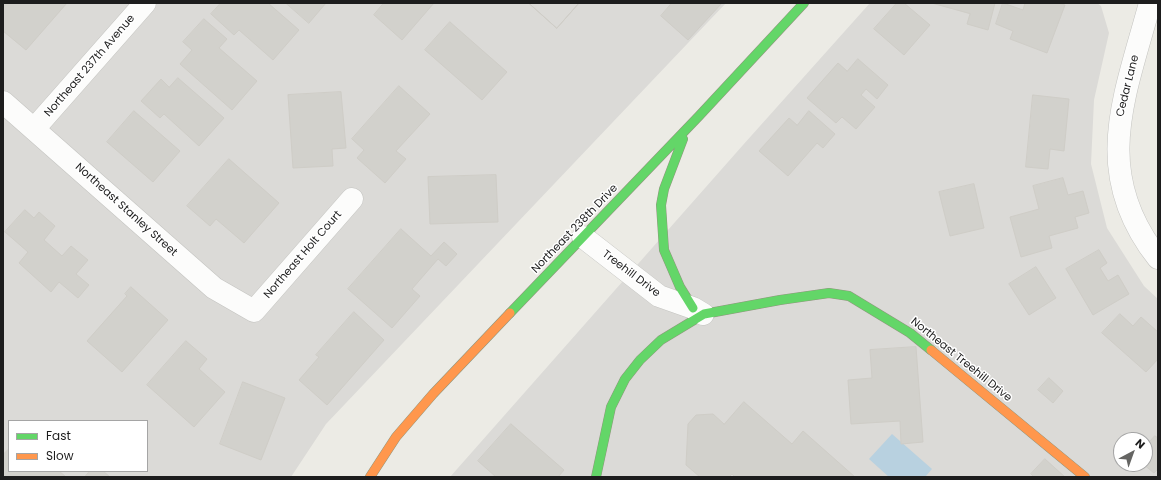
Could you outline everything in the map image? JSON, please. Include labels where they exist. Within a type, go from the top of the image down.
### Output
[{"type":"main road","name":"Northeast 238th Drive","points":[[370,477],[396,437],[433,394],[693,122],[804,3]]},
{"type":"main road","points":[[693,122],[683,139],[674,160],[664,189],[662,205],[664,250],[680,287],[699,311]]},
{"type":"main road","name":"Northeast Treehill Drive","points":[[596,477],[611,407],[625,379],[640,360],[661,340],[699,311],[829,293],[850,296],[910,333],[1085,477]]},
{"type":"street","name":"Northeast 237th Avenue","points":[[34,129],[145,3]]},
{"type":"street","name":"Cedar Lane","points":[[1150,3],[1121,110],[1118,145],[1120,180],[1130,213],[1146,243],[1158,258]]},
{"type":"street","name":"Northeast Stanley Street","points":[[3,102],[214,288],[254,311]]},
{"type":"street","name":"Northeast Holt Court","points":[[254,311],[352,199]]},
{"type":"street","name":"Treehill Drive","points":[[583,237],[659,296],[699,311]]},
{"type":"shaded area","points":[[3,3],[726,3],[326,424],[291,477],[3,477]]},
{"type":"shaded area","points":[[870,3],[1097,3],[1101,6],[1109,33],[1094,100],[1091,164],[1107,228],[1144,286],[1158,299],[1158,477],[450,477]]},
{"type":"water","points":[[892,434],[932,469],[925,477],[889,477],[869,459]]},
{"type":"building","points":[[3,3],[67,3],[26,50],[3,31]]},
{"type":"building","points":[[221,3],[268,3],[299,30],[273,60],[239,30],[234,35],[211,14]]},
{"type":"building","points":[[286,3],[326,3],[309,23]]},
{"type":"building","points":[[384,3],[434,3],[402,40],[374,15]]},
{"type":"building","points":[[529,3],[579,3],[557,28]]},
{"type":"building","points":[[529,3],[579,3],[557,28]]},
{"type":"building","points":[[672,3],[722,3],[688,40],[661,16]]},
{"type":"building","points":[[897,3],[904,3],[930,25],[904,55],[874,29]]},
{"type":"building","points":[[932,3],[995,3],[988,30],[967,24],[970,14]]},
{"type":"building","points":[[1003,3],[1023,10],[1025,3],[1058,3],[1065,5],[1047,53],[1010,39],[1013,31],[996,24]]},
{"type":"building","points":[[204,19],[227,39],[219,48],[257,81],[232,110],[180,64],[192,50],[183,42]]},
{"type":"building","points":[[450,22],[507,72],[482,100],[425,50]]},
{"type":"building","points":[[858,59],[888,85],[877,99],[866,89],[861,95],[875,107],[856,129],[842,117],[836,123],[807,98],[838,63],[847,71]]},
{"type":"building","points":[[178,78],[224,118],[199,146],[164,114],[160,118],[141,101],[161,79],[169,87]]},
{"type":"building","points":[[399,86],[430,114],[396,151],[406,159],[385,183],[357,158],[364,150],[352,139]]},
{"type":"building","points":[[341,92],[346,148],[332,149],[333,166],[293,168],[288,95]]},
{"type":"building","points":[[1033,95],[1069,99],[1064,151],[1050,149],[1048,169],[1026,167]]},
{"type":"building","points":[[134,111],[180,151],[153,182],[107,142]]},
{"type":"building","points":[[809,111],[835,134],[823,148],[817,143],[788,176],[759,151],[789,118],[797,125]]},
{"type":"building","points":[[229,159],[279,203],[244,243],[216,219],[210,226],[187,206]]},
{"type":"building","points":[[496,175],[498,222],[430,224],[428,177]]},
{"type":"building","points":[[1063,178],[1068,195],[1083,191],[1089,213],[1075,217],[1078,228],[1049,236],[1052,248],[1021,257],[1010,217],[1039,209],[1033,186]]},
{"type":"building","points":[[974,184],[984,228],[950,236],[939,192]]},
{"type":"building","points":[[25,210],[34,218],[39,212],[55,226],[44,240],[62,256],[71,246],[88,260],[76,274],[89,285],[78,298],[59,282],[51,292],[19,263],[28,252],[5,232]]},
{"type":"building","points":[[401,229],[431,256],[444,242],[457,254],[446,266],[438,259],[412,289],[420,296],[392,328],[348,289]]},
{"type":"building","points":[[1099,250],[1107,263],[1100,268],[1108,281],[1118,275],[1129,294],[1093,315],[1066,269]]},
{"type":"building","points":[[1036,267],[1056,298],[1029,315],[1009,284]]},
{"type":"building","points":[[131,287],[168,320],[122,372],[87,341],[127,296],[125,294]]},
{"type":"building","points":[[354,312],[384,340],[327,405],[299,380],[319,357],[316,355]]},
{"type":"building","points":[[1120,314],[1133,326],[1141,317],[1158,332],[1158,359],[1146,372],[1102,333]]},
{"type":"building","points":[[186,341],[207,359],[199,369],[225,392],[194,427],[147,385]]},
{"type":"building","points":[[916,347],[923,442],[901,444],[900,421],[851,424],[848,380],[872,378],[870,350]]},
{"type":"building","points":[[1049,378],[1063,391],[1053,403],[1038,390]]},
{"type":"building","points":[[243,382],[285,398],[261,460],[220,444]]},
{"type":"building","points":[[744,402],[792,444],[803,431],[855,477],[735,477],[732,474],[729,477],[700,477],[686,465],[688,424],[696,415],[713,414],[724,424]]},
{"type":"building","points":[[511,424],[564,470],[558,477],[496,477],[478,461]]},
{"type":"building","points":[[1155,436],[1158,438],[1158,469],[1154,473],[1153,472],[1153,438]]},
{"type":"building","points":[[8,450],[8,472],[60,472],[66,477],[3,477],[3,455]]},
{"type":"building","points":[[1045,459],[1065,477],[1034,477],[1031,474]]},
{"type":"building","points":[[89,472],[104,472],[110,477],[85,477]]},
{"type":"traffic: fast","points":[[510,313],[699,116],[804,3]]},
{"type":"traffic: fast","points":[[683,139],[664,189],[661,205],[664,250],[680,287],[693,308]]},
{"type":"traffic: fast","points":[[596,477],[611,407],[625,379],[640,360],[661,340],[704,314],[780,300],[829,293],[849,296],[910,333],[931,350]]},
{"type":"traffic: slow","points":[[370,477],[396,437],[433,394],[510,313]]},
{"type":"traffic: slow","points":[[931,350],[1085,477]]}]
